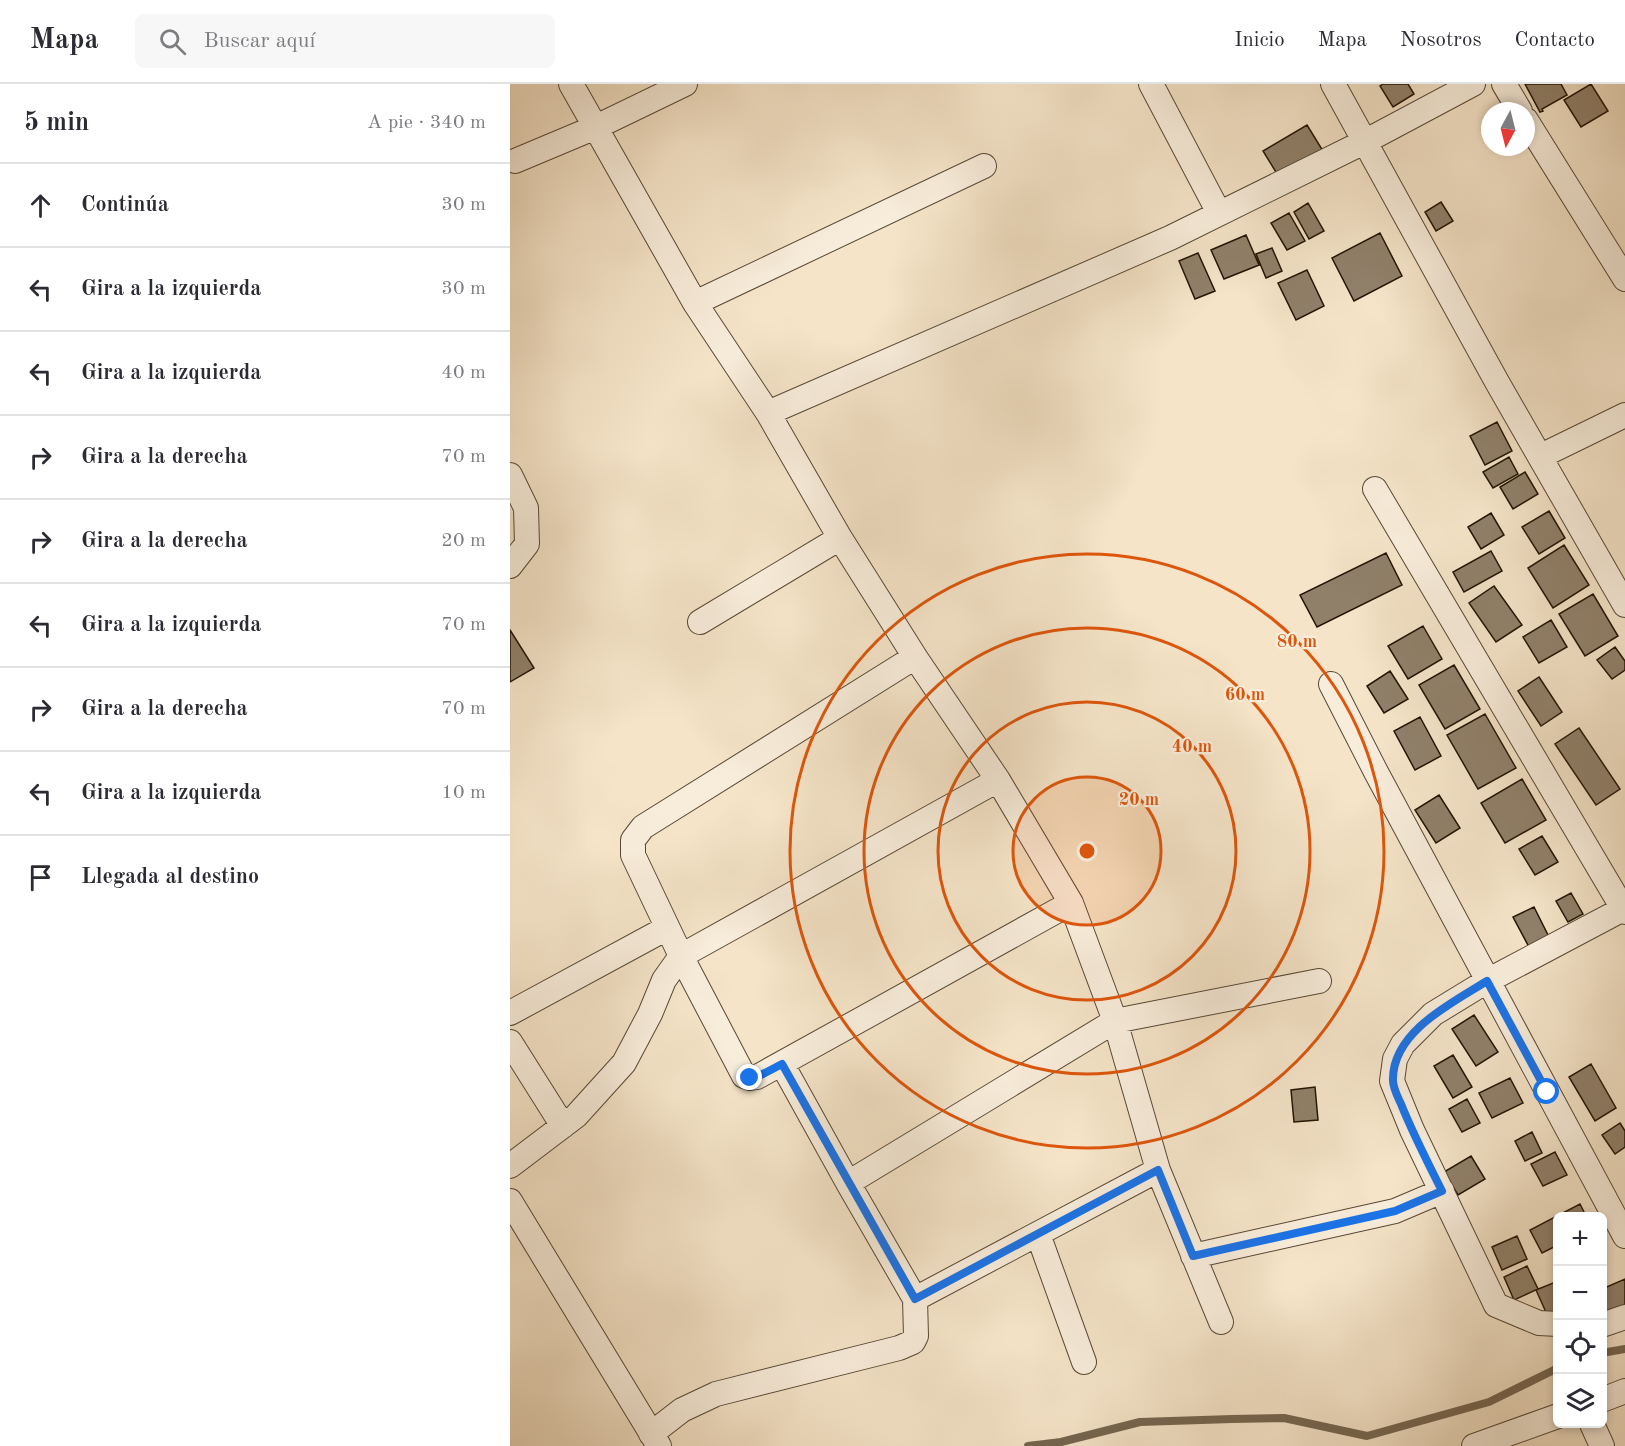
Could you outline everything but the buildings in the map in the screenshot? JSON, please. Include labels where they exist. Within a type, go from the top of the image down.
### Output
[{"type":"street","points":[[571,84],[695,303],[768,413],[840,538],[915,657],[998,780],[1071,903],[1115,1021],[1158,1170],[1221,1322]]},
{"type":"street","points":[[515,161],[596,127],[685,84]]},
{"type":"street","points":[[1151,84],[1219,213]]},
{"type":"street","points":[[1333,84],[1497,381],[1625,605]]},
{"type":"street","points":[[768,413],[1159,243],[1365,141],[1473,84]]},
{"type":"street","points":[[1504,84],[1515,102]]},
{"type":"street","points":[[1535,134],[1625,279]]},
{"type":"street","points":[[695,303],[984,166]]},
{"type":"street","points":[[1541,456],[1625,415]]},
{"type":"street","points":[[510,475],[526,508],[527,544],[510,566]]},
{"type":"street","points":[[1375,489],[1624,910],[1487,981],[1433,1014],[1403,1044],[1395,1059],[1392,1081],[1412,1130],[1496,1305],[1539,1323],[1553,1324]]},
{"type":"street","points":[[700,622],[840,538]]},
{"type":"street","points":[[915,657],[643,828],[633,840],[633,855],[667,928],[744,1076],[757,1077],[782,1064],[1071,903]]},
{"type":"street","points":[[1331,684],[1487,981],[1625,1236]]},
{"type":"street","points":[[510,1166],[576,1116],[624,1063],[650,1014],[664,980],[681,956],[998,780]]},
{"type":"street","points":[[510,1013],[667,928]]},
{"type":"street","points":[[848,1183],[1115,1021],[1319,981]]},
{"type":"street","points":[[510,1042],[563,1126]]},
{"type":"street","points":[[510,1201],[655,1440],[682,1410],[716,1394],[899,1348],[914,1342],[916,1336],[915,1299],[782,1064]]},
{"type":"street","points":[[915,1299],[1158,1170]]},
{"type":"street","points":[[1193,1256],[1395,1211],[1442,1191]]},
{"type":"street","points":[[1038,1234],[1084,1362]]},
{"type":"street","points":[[1607,1323],[1625,1317]]},
{"type":"street","points":[[1607,1398],[1625,1391]]},
{"type":"street","points":[[1474,1446],[1553,1417]]},
{"type":"street","points":[[1594,1428],[1602,1446]]},
{"type":"waterway","points":[[1607,1352],[1625,1349]]},
{"type":"waterway","points":[[1028,1446],[1061,1442],[1140,1422],[1232,1419],[1284,1418],[1367,1436],[1489,1402],[1553,1370]]},
{"type":"route","points":[[750,1078],[757,1077],[782,1064],[915,1299],[1158,1170],[1193,1256],[1395,1211],[1442,1191],[1412,1130],[1392,1081],[1395,1059],[1403,1044],[1433,1014],[1487,981],[1547,1092]]}]
